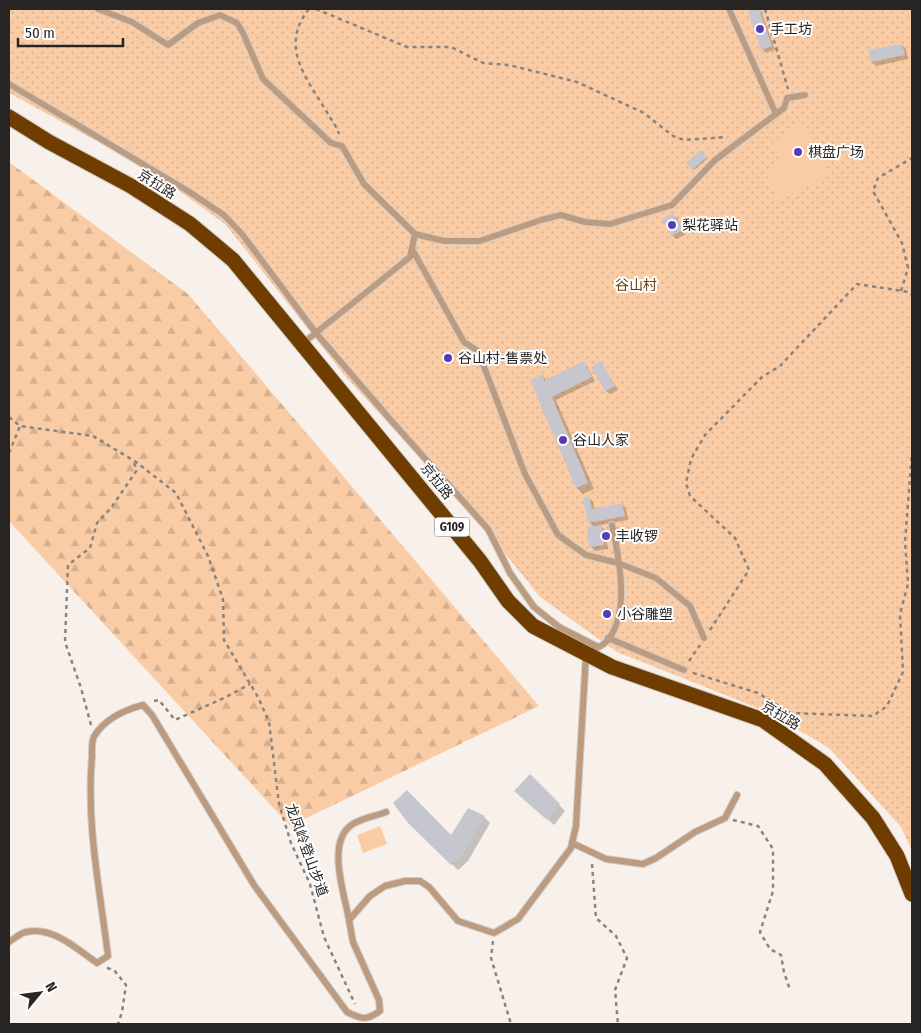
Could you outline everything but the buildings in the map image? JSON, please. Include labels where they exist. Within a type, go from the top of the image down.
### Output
[{"type":"highway","name":"京拉路","points":[[9,117],[49,142],[131,186],[190,224],[233,260],[480,561],[508,601],[534,626],[592,651],[612,667],[763,720],[825,764],[874,818],[897,856],[912,894]]},
{"type":"lane","points":[[98,9],[132,22],[168,45],[198,23],[220,15],[237,23],[243,32],[263,79],[331,142],[342,146],[364,184],[415,234],[444,242],[480,241],[561,215],[585,222],[610,224],[672,205],[715,160],[784,108],[787,98],[805,95]]},
{"type":"lane","points":[[729,9],[776,114]]},
{"type":"lane","points":[[9,84],[188,191],[224,215],[242,234],[316,333],[388,418],[488,529],[510,573],[534,607],[592,651]]},
{"type":"lane","points":[[302,344],[410,257],[415,234]]},
{"type":"lane","points":[[412,249],[464,342],[478,351],[525,474],[558,536],[586,555],[618,563],[656,578],[690,606],[704,638]]},
{"type":"lane","points":[[592,651],[606,642],[619,620],[622,602],[612,525]]},
{"type":"lane","points":[[608,638],[684,670]]},
{"type":"lane","points":[[349,920],[370,896],[385,886],[405,881],[420,881],[429,887],[458,921],[494,932],[518,919],[571,848],[576,826],[592,651]]},
{"type":"lane","points":[[9,942],[24,932],[42,932],[64,940],[97,964],[108,956],[91,837],[90,773],[94,736],[109,720],[127,709],[143,705],[152,715],[254,886],[347,1012],[362,1019],[372,1017],[380,1011],[379,1000],[353,942],[337,856],[341,836],[352,824],[386,812]]},
{"type":"lane","points":[[572,843],[606,859],[643,864],[656,858],[695,832],[725,818],[737,795]]},
{"type":"path","points":[[309,9],[301,18],[296,34],[298,64],[338,130],[342,146]]},
{"type":"path","points":[[316,9],[407,47],[451,47],[483,63],[509,65],[577,82],[644,113],[673,136],[684,140],[728,137]]},
{"type":"path","points":[[765,9],[791,98]]},
{"type":"path","points":[[901,291],[908,268],[902,243],[873,191],[878,178],[912,158]]},
{"type":"path","points":[[912,296],[909,292],[857,284],[780,366],[762,377],[705,435],[691,459],[686,483],[690,496],[735,538],[749,570],[684,670],[758,693],[790,713],[873,716],[887,706],[904,672],[900,614],[908,584],[905,541],[912,453]]},
{"type":"path","points":[[9,417],[20,426],[9,453]]},
{"type":"path","name":"龙凤岭登山步道","points":[[20,426],[93,436],[132,460],[176,493],[208,556],[223,599],[224,640],[258,697],[269,722],[279,804],[291,843],[310,884],[324,937],[362,1019]]},
{"type":"path","points":[[94,736],[81,688],[64,642],[68,565],[90,548],[97,524],[111,508],[137,470],[132,460]]},
{"type":"path","points":[[143,705],[159,700],[175,720],[250,684]]},
{"type":"path","points":[[725,818],[758,826],[773,849],[774,891],[760,932],[770,949],[781,955],[790,990]]},
{"type":"path","points":[[590,851],[596,918],[616,936],[627,958],[615,990],[618,1024]]},
{"type":"path","points":[[494,932],[491,958],[511,1024]]},
{"type":"path","points":[[97,964],[114,970],[126,985],[122,1012],[118,1024]]},
{"type":"green space","name":"谷山村","points":[[9,9],[912,9],[912,851],[901,827],[829,748],[768,712],[617,652],[540,597],[486,530],[346,377],[225,224],[153,172],[9,93]]},
{"type":"green space","name":"棋盘广场","points":[[802,122],[831,175],[778,200],[765,171],[782,162],[772,141]]},
{"type":"green space","points":[[9,162],[188,294],[539,706],[290,826],[9,521]]},
{"type":"green space","points":[[380,826],[387,844],[363,853],[357,835]]},
{"type":"place","name":"手工坊","points":[[760,29]]},
{"type":"place","name":"棋盘广场","points":[[798,152]]},
{"type":"place","name":"梨花驿站","points":[[672,225]]},
{"type":"place","name":"谷山村-售票处","points":[[448,358]]},
{"type":"place","name":"谷山人家","points":[[563,440]]},
{"type":"place","name":"丰收锣","points":[[606,536]]},
{"type":"place","name":"小谷雕塑","points":[[607,614]]}]
